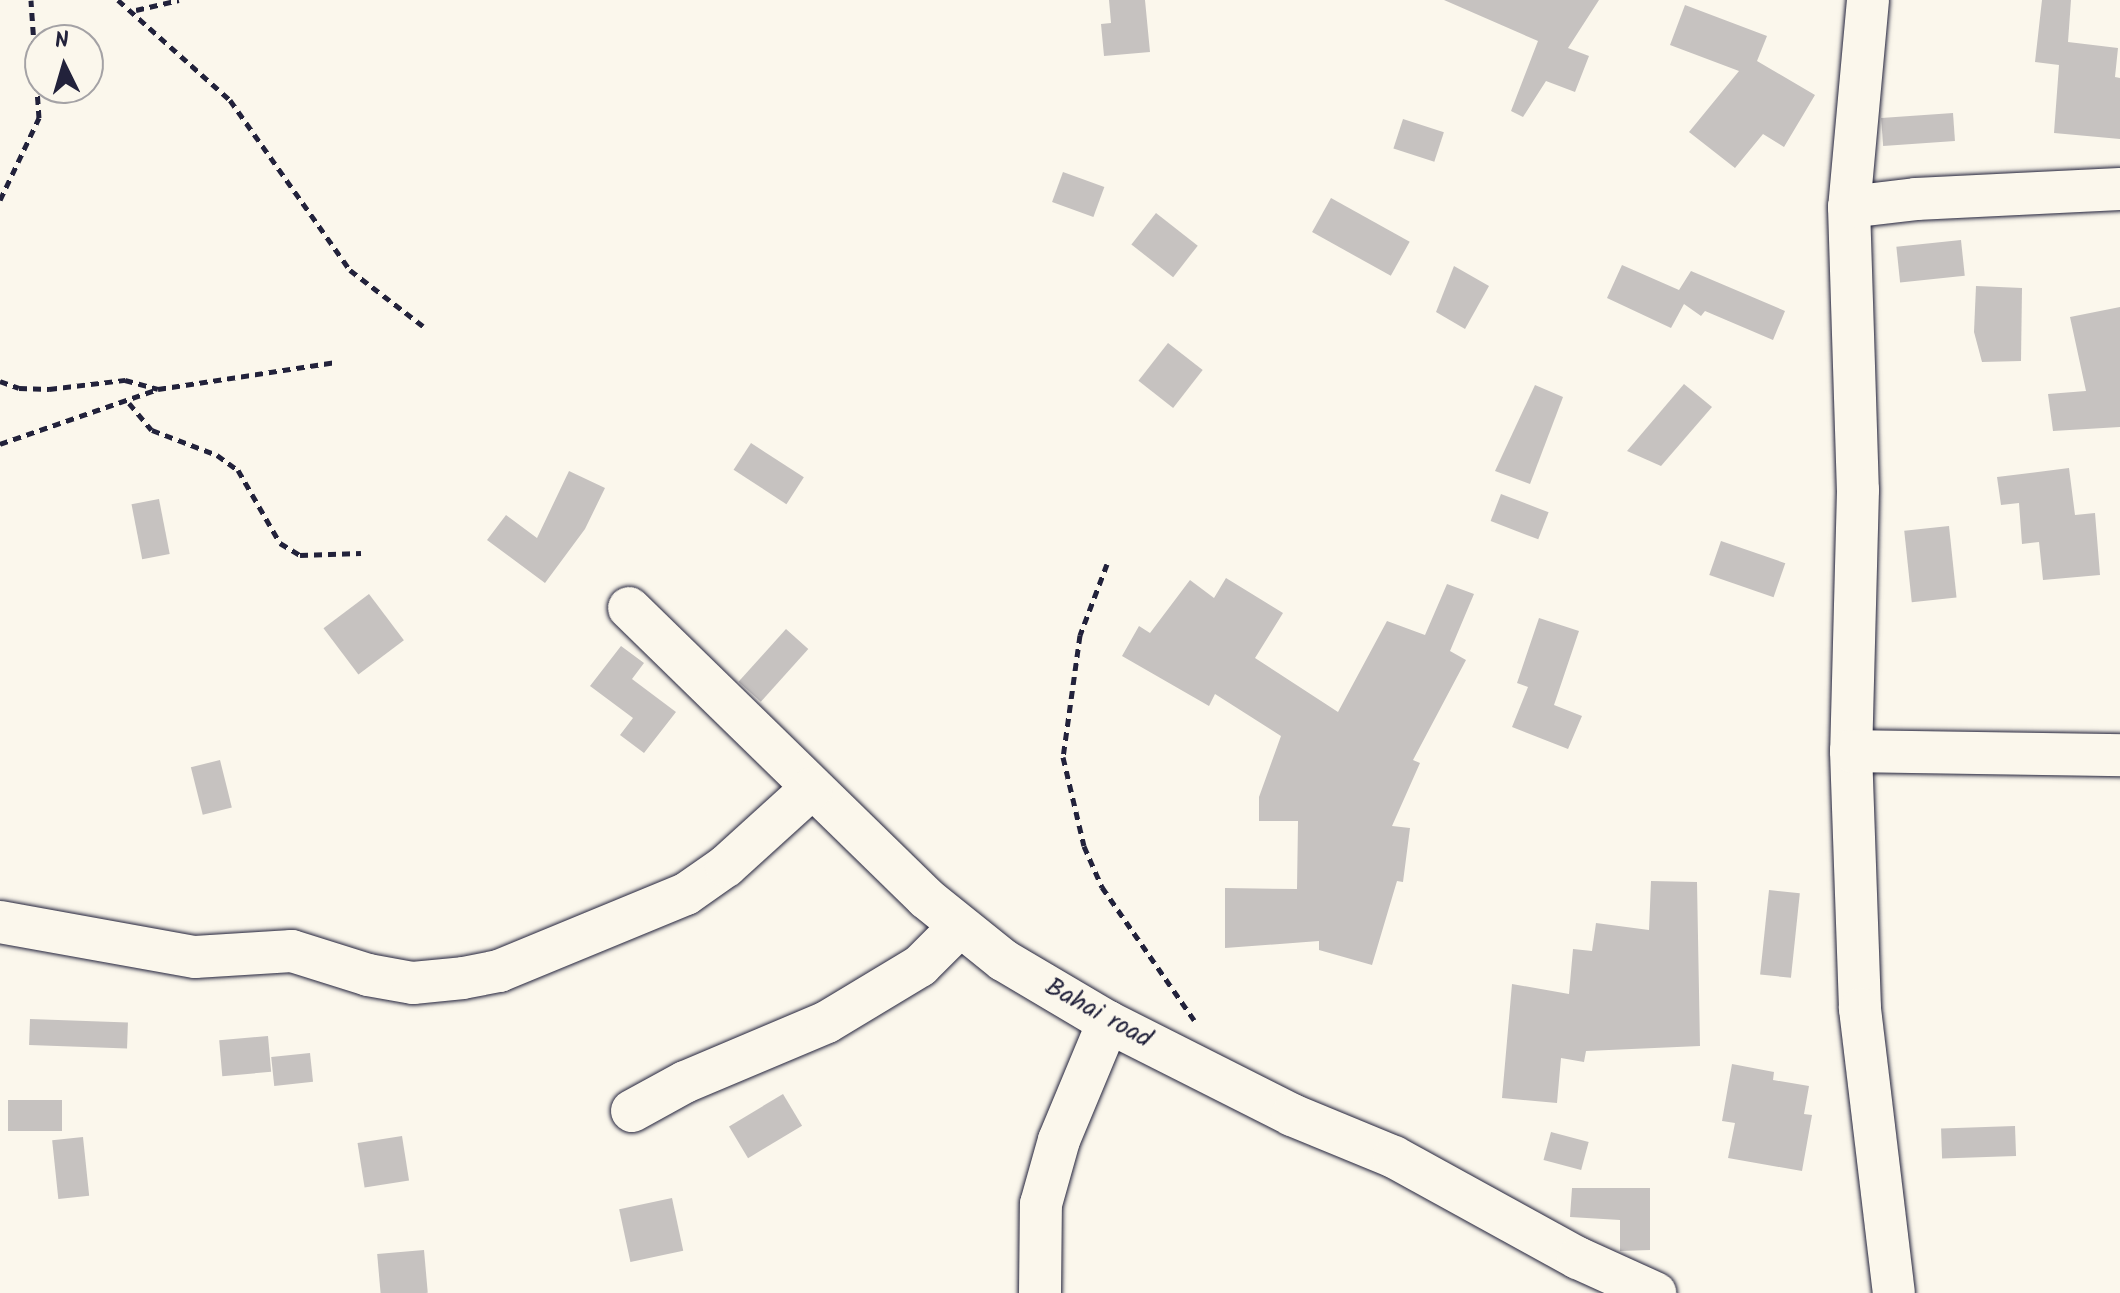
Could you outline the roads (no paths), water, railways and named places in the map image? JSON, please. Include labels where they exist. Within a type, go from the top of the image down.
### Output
[{"type":"street","points":[[1868,0],[1849,207],[1858,490],[1851,751],[1860,1009],[1894,1293]]},
{"type":"street","points":[[1849,207],[1916,199],[2120,189]]},
{"type":"street","name":"Bahai road","points":[[629,608],[811,789],[959,927],[1003,960],[1108,1022],[1292,1115],[1394,1157],[1578,1258],[1655,1293]]},
{"type":"street","points":[[1851,751],[2120,755]]},
{"type":"street","points":[[0,922],[123,940],[195,957],[292,951],[368,975],[413,983],[463,978],[499,971],[686,894],[726,866],[811,789]]},
{"type":"street","points":[[632,1111],[685,1082],[827,1022],[920,966],[959,927]]},
{"type":"street","points":[[1040,1293],[1041,1204],[1059,1140],[1108,1022]]}]
